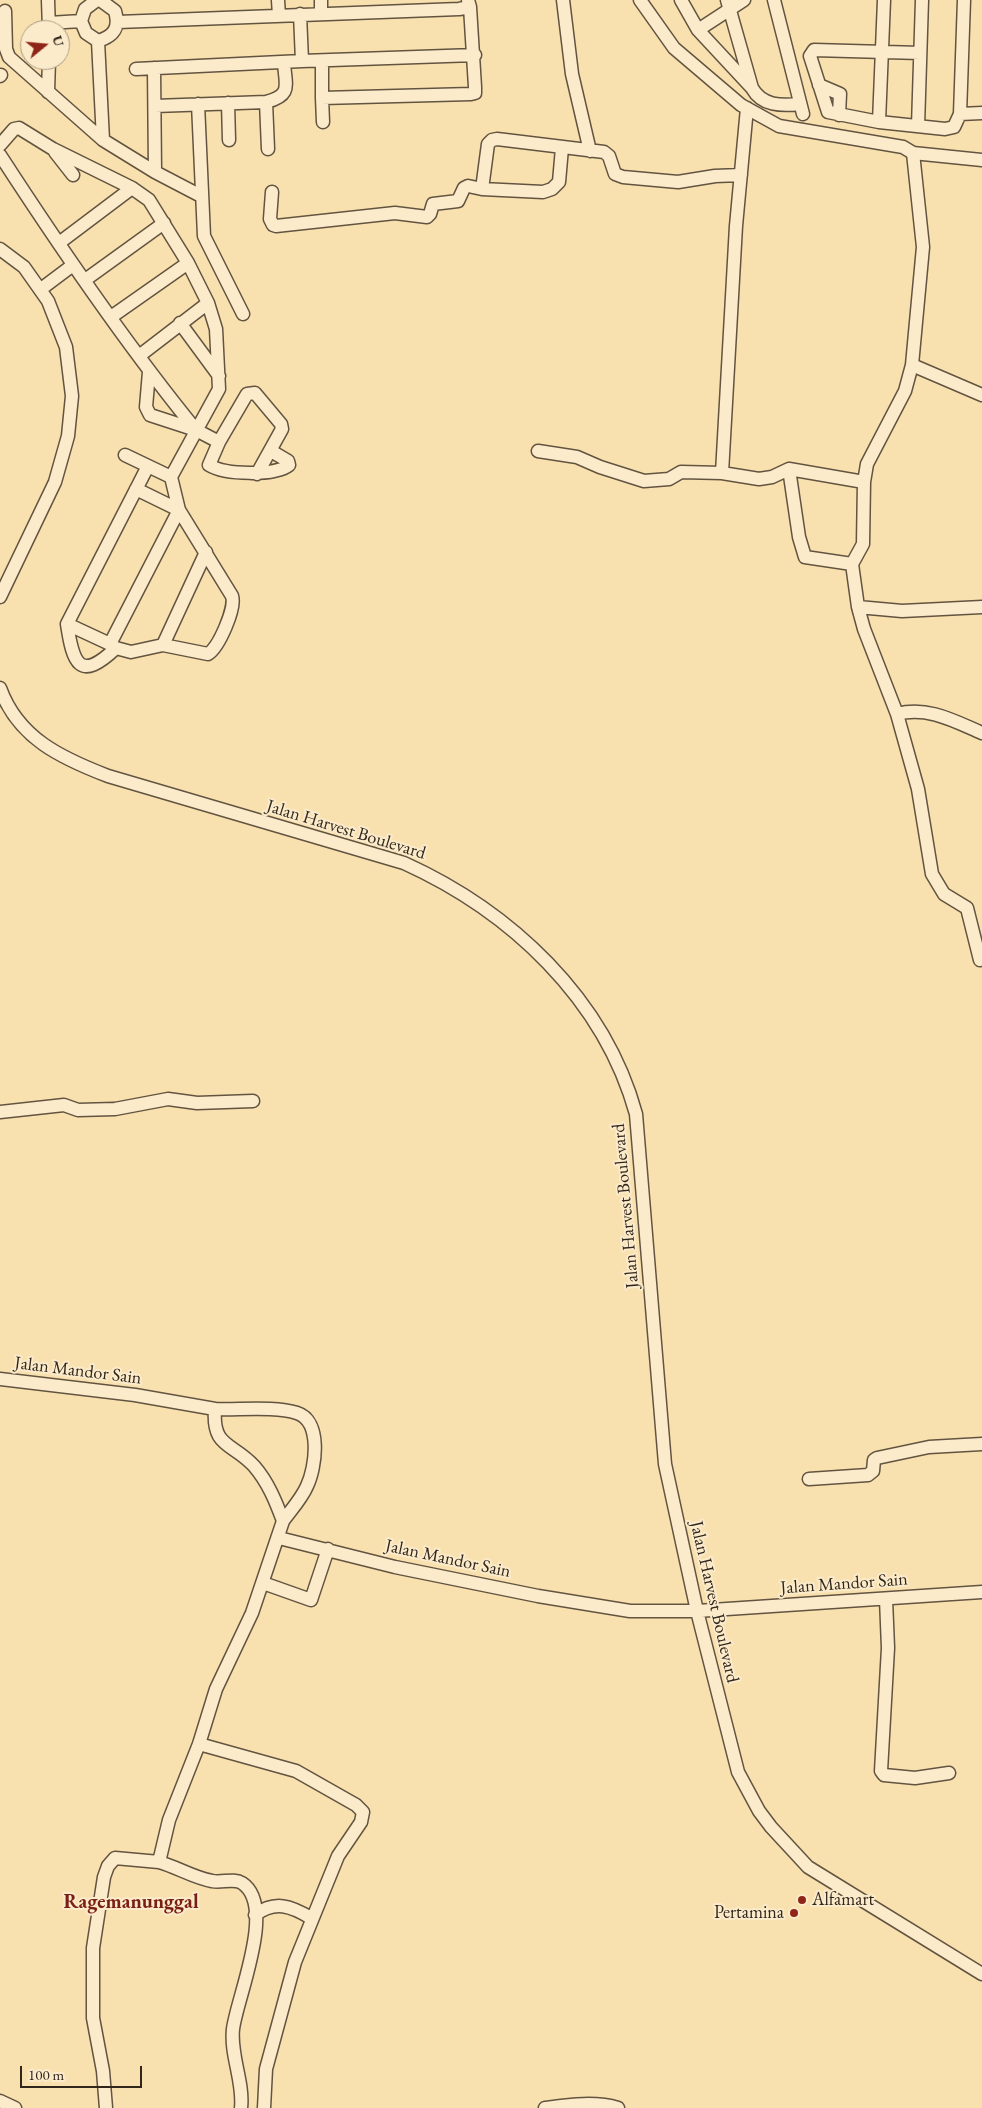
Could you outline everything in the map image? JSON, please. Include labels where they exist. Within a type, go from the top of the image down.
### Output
[{"type":"street","points":[[48,0],[49,20]]},
{"type":"street","points":[[98,0],[115,11],[118,22],[115,31],[107,38],[98,41],[86,33],[81,21],[85,9],[98,0]]},
{"type":"street","points":[[278,0],[279,16]]},
{"type":"street","points":[[563,0],[572,74],[590,151]]},
{"type":"street","points":[[640,0],[674,48],[715,85],[747,108],[779,126],[903,147],[913,153],[982,160]]},
{"type":"street","points":[[681,0],[698,30],[752,88]]},
{"type":"street","points":[[698,30],[729,4],[744,0]]},
{"type":"street","points":[[729,4],[752,88],[757,97],[771,104],[801,109],[774,0]]},
{"type":"street","points":[[880,122],[884,0]]},
{"type":"street","points":[[918,126],[922,0]]},
{"type":"street","points":[[920,53],[812,51],[810,56],[827,110],[839,116],[950,129],[956,125],[960,114],[964,0]]},
{"type":"street","points":[[118,22],[279,16],[300,14],[321,6],[469,4],[475,55],[475,90],[471,94],[322,98]]},
{"type":"street","points":[[5,10],[8,57],[103,140],[155,172],[201,196]]},
{"type":"street","points":[[300,14],[302,61]]},
{"type":"street","points":[[70,23],[81,21]]},
{"type":"street","points":[[98,41],[103,140]]},
{"type":"street","points":[[136,69],[475,55]]},
{"type":"street","points":[[322,61],[323,122]]},
{"type":"street","points":[[155,106],[266,102],[282,97],[285,91],[284,62]]},
{"type":"street","points":[[154,68],[155,172]]},
{"type":"street","points":[[48,92],[49,70]]},
{"type":"street","points":[[819,86],[840,94],[839,116]]},
{"type":"street","points":[[266,102],[268,148]]},
{"type":"street","points":[[228,103],[230,140]]},
{"type":"street","points":[[198,104],[204,236],[243,314]]},
{"type":"street","points":[[722,473],[747,108]]},
{"type":"street","points":[[960,114],[982,113]]},
{"type":"street","points":[[80,121],[102,114]]},
{"type":"street","points":[[0,145],[16,128],[53,149],[132,188],[148,200],[188,263],[208,303],[216,329],[220,376],[208,436],[209,465],[257,474],[281,469],[289,465],[288,460],[271,451]]},
{"type":"street","points":[[482,189],[488,144],[492,140],[538,143],[562,148],[607,153],[612,170],[615,174],[623,177],[678,182],[715,176],[741,175]]},
{"type":"street","points":[[272,192],[270,219],[273,225],[276,226],[395,213],[427,217],[433,204],[458,201],[464,188],[468,186],[482,189],[543,192],[552,189],[559,182],[562,148]]},
{"type":"street","points":[[53,149],[68,179],[87,165]]},
{"type":"street","points":[[913,153],[923,247],[912,365],[905,391],[868,464],[864,482],[862,544],[852,564],[858,607],[864,629],[897,714],[918,790],[932,874],[944,894],[968,908],[977,930],[980,960]]},
{"type":"street","points":[[0,155],[72,265],[85,280],[149,372],[208,436]]},
{"type":"street","points":[[59,243],[132,188]]},
{"type":"street","points":[[85,280],[164,223]]},
{"type":"street","points":[[0,248],[24,267],[42,289],[66,347],[72,396],[68,436],[55,482],[0,597]]},
{"type":"street","points":[[111,317],[188,263]]},
{"type":"street","points":[[42,289],[72,265]]},
{"type":"street","points":[[139,356],[208,303]]},
{"type":"street","points":[[180,323],[220,376]]},
{"type":"street","points":[[912,365],[982,395]]},
{"type":"street","points":[[149,372],[148,412],[150,415],[208,436]]},
{"type":"street","points":[[171,477],[245,395],[251,393],[255,394],[282,426],[282,432],[257,474]]},
{"type":"street","points":[[538,451],[577,457],[600,467],[644,480],[669,479],[681,472],[722,473],[759,479],[772,477],[789,469],[864,482]]},
{"type":"street","points":[[125,455],[171,477]]},
{"type":"street","points":[[148,466],[66,624],[75,661],[80,666],[87,667],[104,659],[113,646],[179,510]]},
{"type":"street","points":[[789,469],[799,537],[805,557],[852,564]]},
{"type":"street","points":[[66,624],[113,646],[131,652],[163,645],[208,654],[215,647],[234,607],[232,596],[179,510],[171,477]]},
{"type":"street","points":[[136,488],[179,510]]},
{"type":"street","points":[[163,645],[206,552]]},
{"type":"street","points":[[858,607],[902,611],[982,607]]},
{"type":"street","name":"Jalan Harvest Boulevard","points":[[0,688],[13,715],[26,732],[40,744],[72,762],[108,776],[404,862],[438,878],[467,896],[522,938],[571,988],[607,1041],[626,1082],[636,1114],[665,1464],[697,1612],[738,1772],[770,1827],[808,1866],[982,1974]]},
{"type":"street","points":[[897,714],[919,711],[934,713],[982,733]]},
{"type":"street","points":[[0,1112],[64,1105],[78,1110],[115,1109],[168,1099],[197,1103],[253,1101]]},
{"type":"street","name":"Jalan Mandor Sain","points":[[0,1379],[135,1395],[215,1409],[295,1412],[309,1421],[314,1433],[315,1449],[308,1485],[284,1522]]},
{"type":"street","points":[[159,1862],[169,1820],[199,1744],[216,1690],[252,1613],[284,1522],[274,1497],[253,1466],[222,1442],[216,1432],[215,1409]]},
{"type":"street","points":[[809,1479],[868,1475],[873,1471],[874,1460],[877,1458],[912,1450],[982,1444]]},
{"type":"street","name":"Jalan Mandor Sain","points":[[279,1538],[328,1549],[395,1568],[630,1611],[697,1612],[982,1592]]},
{"type":"street","points":[[263,1583],[312,1600],[328,1549]]},
{"type":"street","points":[[886,1599],[888,1657],[881,1771],[884,1776],[897,1778],[949,1773]]},
{"type":"street","points":[[199,1744],[296,1771],[360,1808],[363,1817],[338,1856],[294,1962],[266,2068],[264,2108]]},
{"type":"street","points":[[106,2108],[102,2071],[92,2018],[93,1948],[104,1877],[108,1866],[115,1858],[159,1862],[213,1882],[238,1881],[250,1892],[257,1925],[254,1949],[233,2029],[242,2108]]},
{"type":"street","points":[[255,1914],[268,1907],[284,1906],[311,1918]]},
{"type":"street","points":[[0,2101],[15,2108]]},
{"type":"street","points":[[545,2108],[606,2105],[618,2108]]},
{"type":"place","name":"Alfamart","points":[[802,1900]]},
{"type":"place","name":"Pertamina","points":[[794,1913]]},
{"type":"district","name":"Ragemanunggal","points":[[131,1903]]}]
